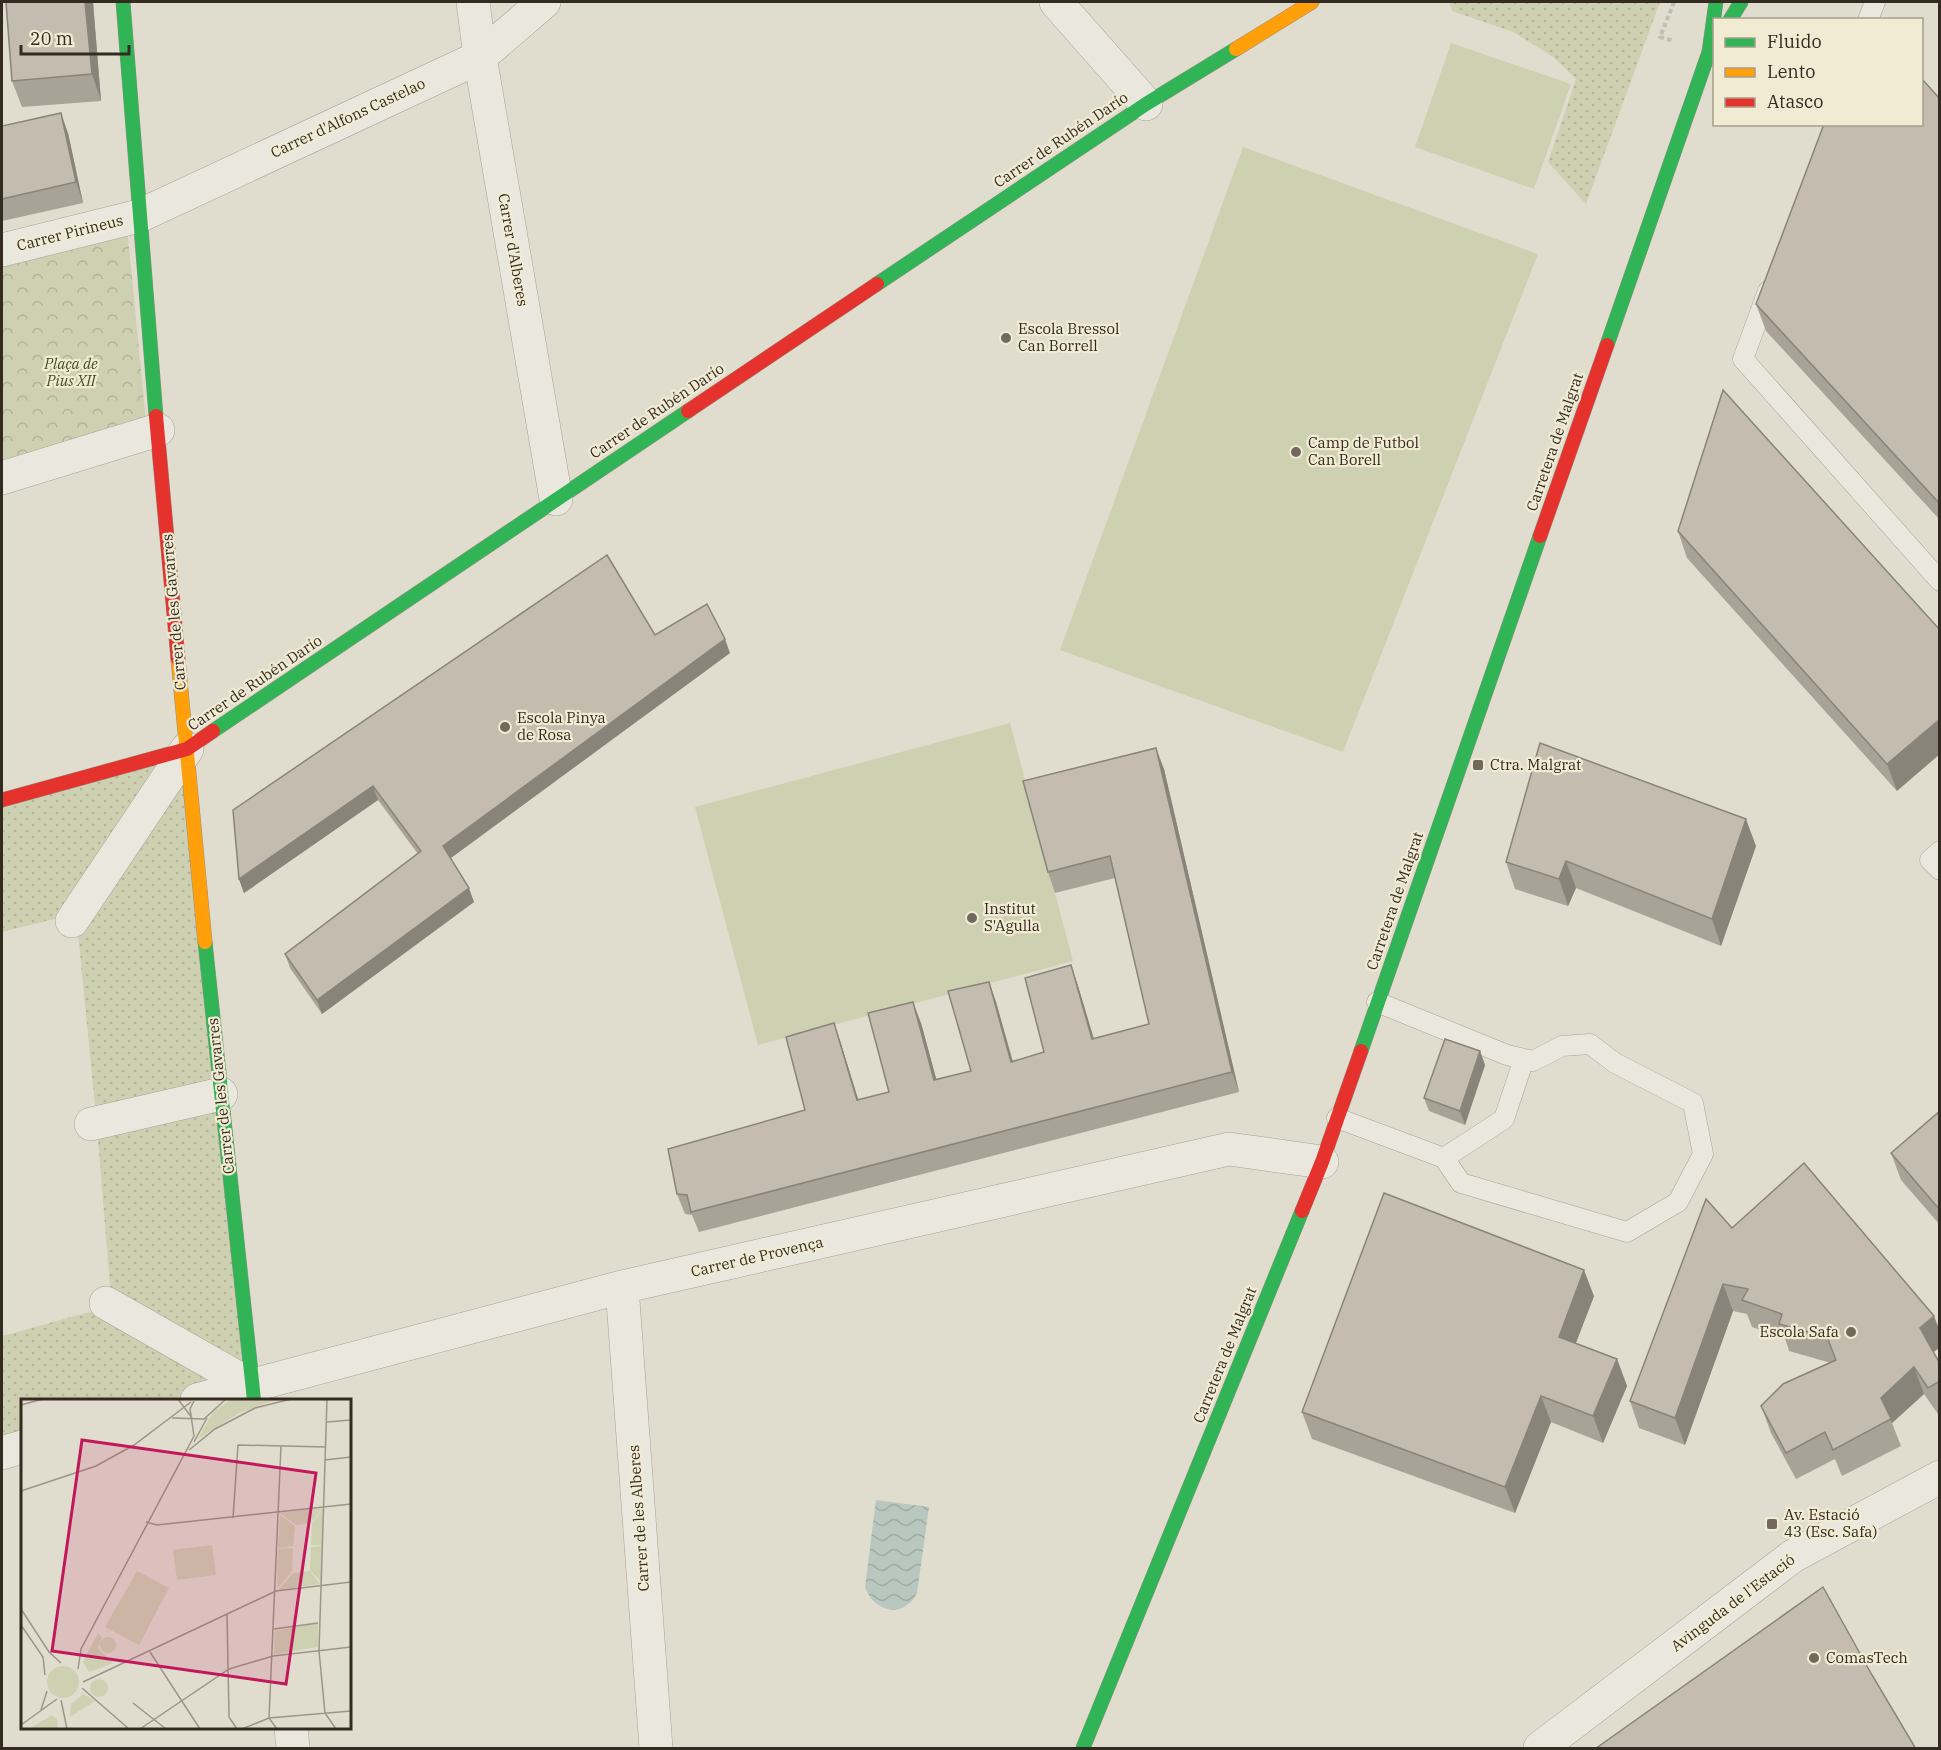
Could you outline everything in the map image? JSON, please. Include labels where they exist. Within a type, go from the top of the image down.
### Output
[{"type":"street","name":"Carrer de les Gavarres","points":[[123,2],[139,216],[187,749],[253,1393]]},
{"type":"street","name":"Carrer d'Alberes","points":[[473,2],[480,57],[556,499]]},
{"type":"street","name":"Carrer d'Alfons Castelao","points":[[139,216],[480,57],[544,2]]},
{"type":"street","points":[[1056,2],[1146,104]]},
{"type":"street","name":"Carrer de Rubén Darío","points":[[2,800],[187,749],[1146,104],[1311,2]]},
{"type":"street","name":"Carretera de Malgrat","points":[[1715,18],[1716,2]]},
{"type":"street","points":[[1731,18],[1741,2]]},
{"type":"street","name":"Carretera de Malgrat","points":[[1083,1749],[1322,1162],[1712,48]]},
{"type":"street","name":"Carrer Pirineus","points":[[2,250],[139,216]]},
{"type":"street","points":[[2,478],[158,430]]},
{"type":"street","points":[[72,921],[187,749]]},
{"type":"street","points":[[91,1124],[221,1094]]},
{"type":"street","name":"Carrer de Provença","points":[[211,1399],[253,1393],[622,1287],[1229,1149],[1322,1162]]},
{"type":"street","name":"Carrer de les Alberes","points":[[622,1287],[656,1749]]},
{"type":"street","points":[[106,1303],[253,1393]]},
{"type":"street","points":[[2,1453],[21,1447]]},
{"type":"street","name":"Avinguda de l'Estació","points":[[1540,1749],[1793,1556],[1940,1477]]},
{"type":"street","points":[[291,1729],[294,1749]]},
{"type":"lane","points":[[1869,18],[1875,2]]},
{"type":"lane","points":[[1776,270],[1743,359],[1940,581]]},
{"type":"lane","points":[[1940,851],[1930,860],[1940,870]]},
{"type":"lane","points":[[1337,1118],[1444,1158],[1461,1183],[1627,1232],[1678,1202],[1703,1154],[1693,1103],[1615,1063],[1590,1044],[1562,1046],[1533,1061],[1507,1055],[1377,1002]]},
{"type":"lane","points":[[1444,1158],[1504,1119],[1524,1059]]},
{"type":"green space","points":[[1449,2],[1660,2],[1586,204],[1548,162],[1576,79],[1552,56],[1513,32],[1452,11]]},
{"type":"green space","points":[[1451,43],[1571,84],[1534,189],[1415,147]]},
{"type":"green space","name":"Camp de Futbol Can Borell","points":[[1243,147],[1538,254],[1343,752],[1060,650]]},
{"type":"green space","name":"Plaça de Pius XII","points":[[127,227],[146,421],[2,470],[2,267]]},
{"type":"green space","points":[[1010,723],[1073,961],[758,1045],[695,807]]},
{"type":"green space","points":[[176,756],[70,915],[2,932],[2,806]]},
{"type":"green space","points":[[185,761],[216,1089],[96,1116],[77,923]]},
{"type":"green space","points":[[218,1099],[243,1372],[111,1298],[97,1128]]},
{"type":"green space","points":[[104,1308],[243,1386],[191,1399],[21,1399],[21,1443],[2,1449],[2,1336]]},
{"type":"water","points":[[876,1500],[929,1507],[917,1593],[905,1607],[897,1609],[890,1610],[875,1603],[865,1587]]},
{"type":"building","points":[[6,2],[85,2],[92,74],[12,81]]},
{"type":"building","points":[[1923,80],[1940,99],[1940,504],[1756,304],[1823,126],[1923,126]]},
{"type":"building","points":[[61,113],[76,182],[2,199],[2,126]]},
{"type":"building","points":[[1723,390],[1940,630],[1940,719],[1887,764],[1678,531]]},
{"type":"building","name":"Escola Pinya de Rosa","points":[[607,555],[655,635],[707,604],[725,639],[443,846],[469,888],[317,1000],[285,954],[421,851],[373,786],[239,879],[233,810]]},
{"type":"building","points":[[1540,743],[1746,819],[1712,919],[1566,861],[1559,879],[1506,862]]},
{"type":"building","points":[[1156,748],[1232,1072],[691,1212],[687,1195],[677,1194],[668,1149],[805,1110],[786,1037],[834,1023],[857,1100],[889,1092],[868,1013],[913,1002],[934,1080],[971,1071],[948,991],[989,982],[1011,1062],[1044,1052],[1025,978],[1071,965],[1092,1039],[1149,1024],[1110,856],[1048,872],[1023,781]]},
{"type":"building","points":[[1445,1039],[1480,1051],[1460,1111],[1424,1098]]},
{"type":"building","points":[[1940,1111],[1940,1210],[1891,1153]]},
{"type":"building","name":"Escola Safa","points":[[1804,1163],[1934,1316],[1920,1328],[1940,1364],[1940,1381],[1928,1388],[1914,1367],[1881,1398],[1891,1419],[1833,1450],[1825,1432],[1786,1453],[1761,1406],[1783,1384],[1836,1360],[1827,1337],[1779,1324],[1782,1314],[1742,1300],[1748,1289],[1723,1284],[1675,1418],[1630,1401],[1706,1199],[1732,1228]]},
{"type":"building","points":[[1384,1193],[1584,1270],[1559,1337],[1617,1359],[1593,1416],[1541,1396],[1505,1487],[1302,1412]]},
{"type":"building","name":"ComasTech","points":[[1823,1587],[1916,1749],[1595,1749]]},
{"type":"traffic: fast","points":[[123,2],[156,416]]},
{"type":"traffic: fast","points":[[1714,18],[1716,2]]},
{"type":"traffic: fast","points":[[1731,18],[1741,2]]},
{"type":"traffic: fast","points":[[1607,345],[1709,52],[1713,23]]},
{"type":"traffic: fast","points":[[877,284],[1146,104],[1236,49]]},
{"type":"traffic: fast","points":[[213,731],[688,411]]},
{"type":"traffic: fast","points":[[1361,1051],[1540,536]]},
{"type":"traffic: fast","points":[[205,942],[254,1399]]},
{"type":"traffic: fast","points":[[1083,1748],[1302,1211]]},
{"type":"traffic: slow","points":[[1236,49],[1312,2]]},
{"type":"traffic: slow","points":[[178,659],[205,942]]},
{"type":"traffic: jam","points":[[688,411],[877,284]]},
{"type":"traffic: jam","points":[[1540,536],[1607,345]]},
{"type":"traffic: jam","points":[[156,416],[178,659]]},
{"type":"traffic: jam","points":[[2,800],[187,749],[213,731]]},
{"type":"traffic: jam","points":[[1302,1211],[1322,1162],[1361,1051]]},
{"type":"place","name":"Escola Bressol Can Borrell","points":[[1006,338]]},
{"type":"place","name":"Camp de Futbol Can Borell","points":[[1296,452]]},
{"type":"place","name":"Escola Pinya de Rosa","points":[[505,727]]},
{"type":"place","name":"Ctra. Malgrat","points":[[1478,765]]},
{"type":"place","name":"Institut S'Agulla","points":[[972,918]]},
{"type":"place","name":"Escola Safa","points":[[1851,1332]]},
{"type":"place","name":"Av. Estació 43 (Esc. Safa)","points":[[1772,1524]]},
{"type":"place","name":"ComasTech","points":[[1814,1658]]}]
